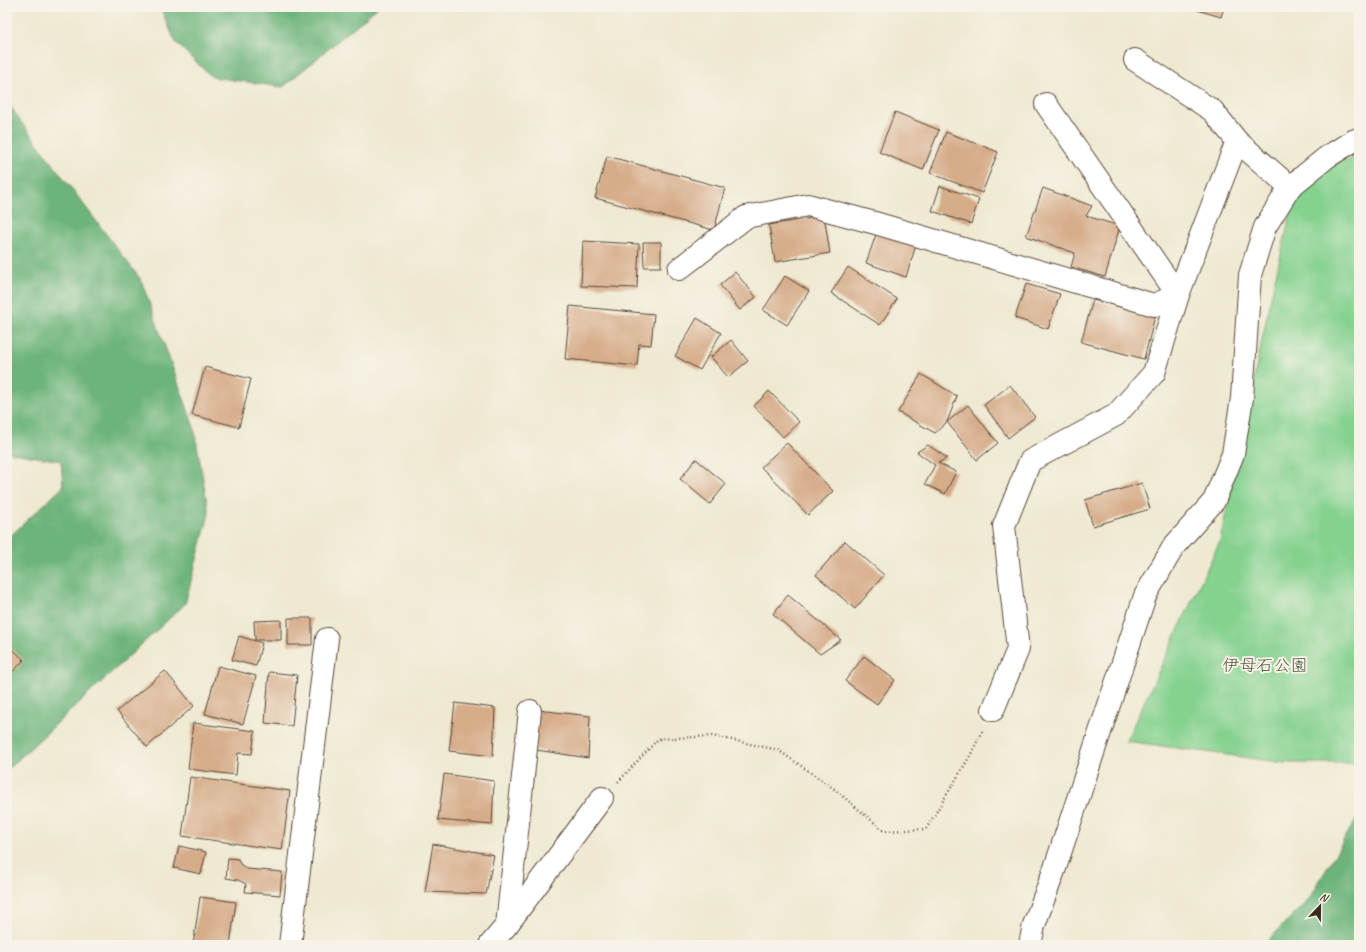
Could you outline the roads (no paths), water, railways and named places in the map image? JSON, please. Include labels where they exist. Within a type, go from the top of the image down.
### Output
[{"type":"street","points":[[1135,60],[1213,111],[1237,141],[1290,187]]},
{"type":"street","points":[[1046,104],[1178,295]]},
{"type":"street","points":[[1030,945],[1034,924],[1065,839],[1145,596],[1174,546],[1214,501],[1233,454],[1242,398],[1250,275],[1265,227],[1290,187],[1327,157],[1359,139]]},
{"type":"street","points":[[993,710],[1018,649],[1004,526],[1030,460],[1116,415],[1154,373],[1178,295],[1237,141]]},
{"type":"street","points":[[679,269],[746,217],[808,205],[875,223],[1154,305],[1178,295]]},
{"type":"street","points":[[290,945],[327,639]]},
{"type":"street","points":[[507,925],[530,711]]},
{"type":"street","points":[[490,945],[507,925],[602,798]]},
{"type":"park label","name":"伊母石公園","points":[[1265,665]]}]
